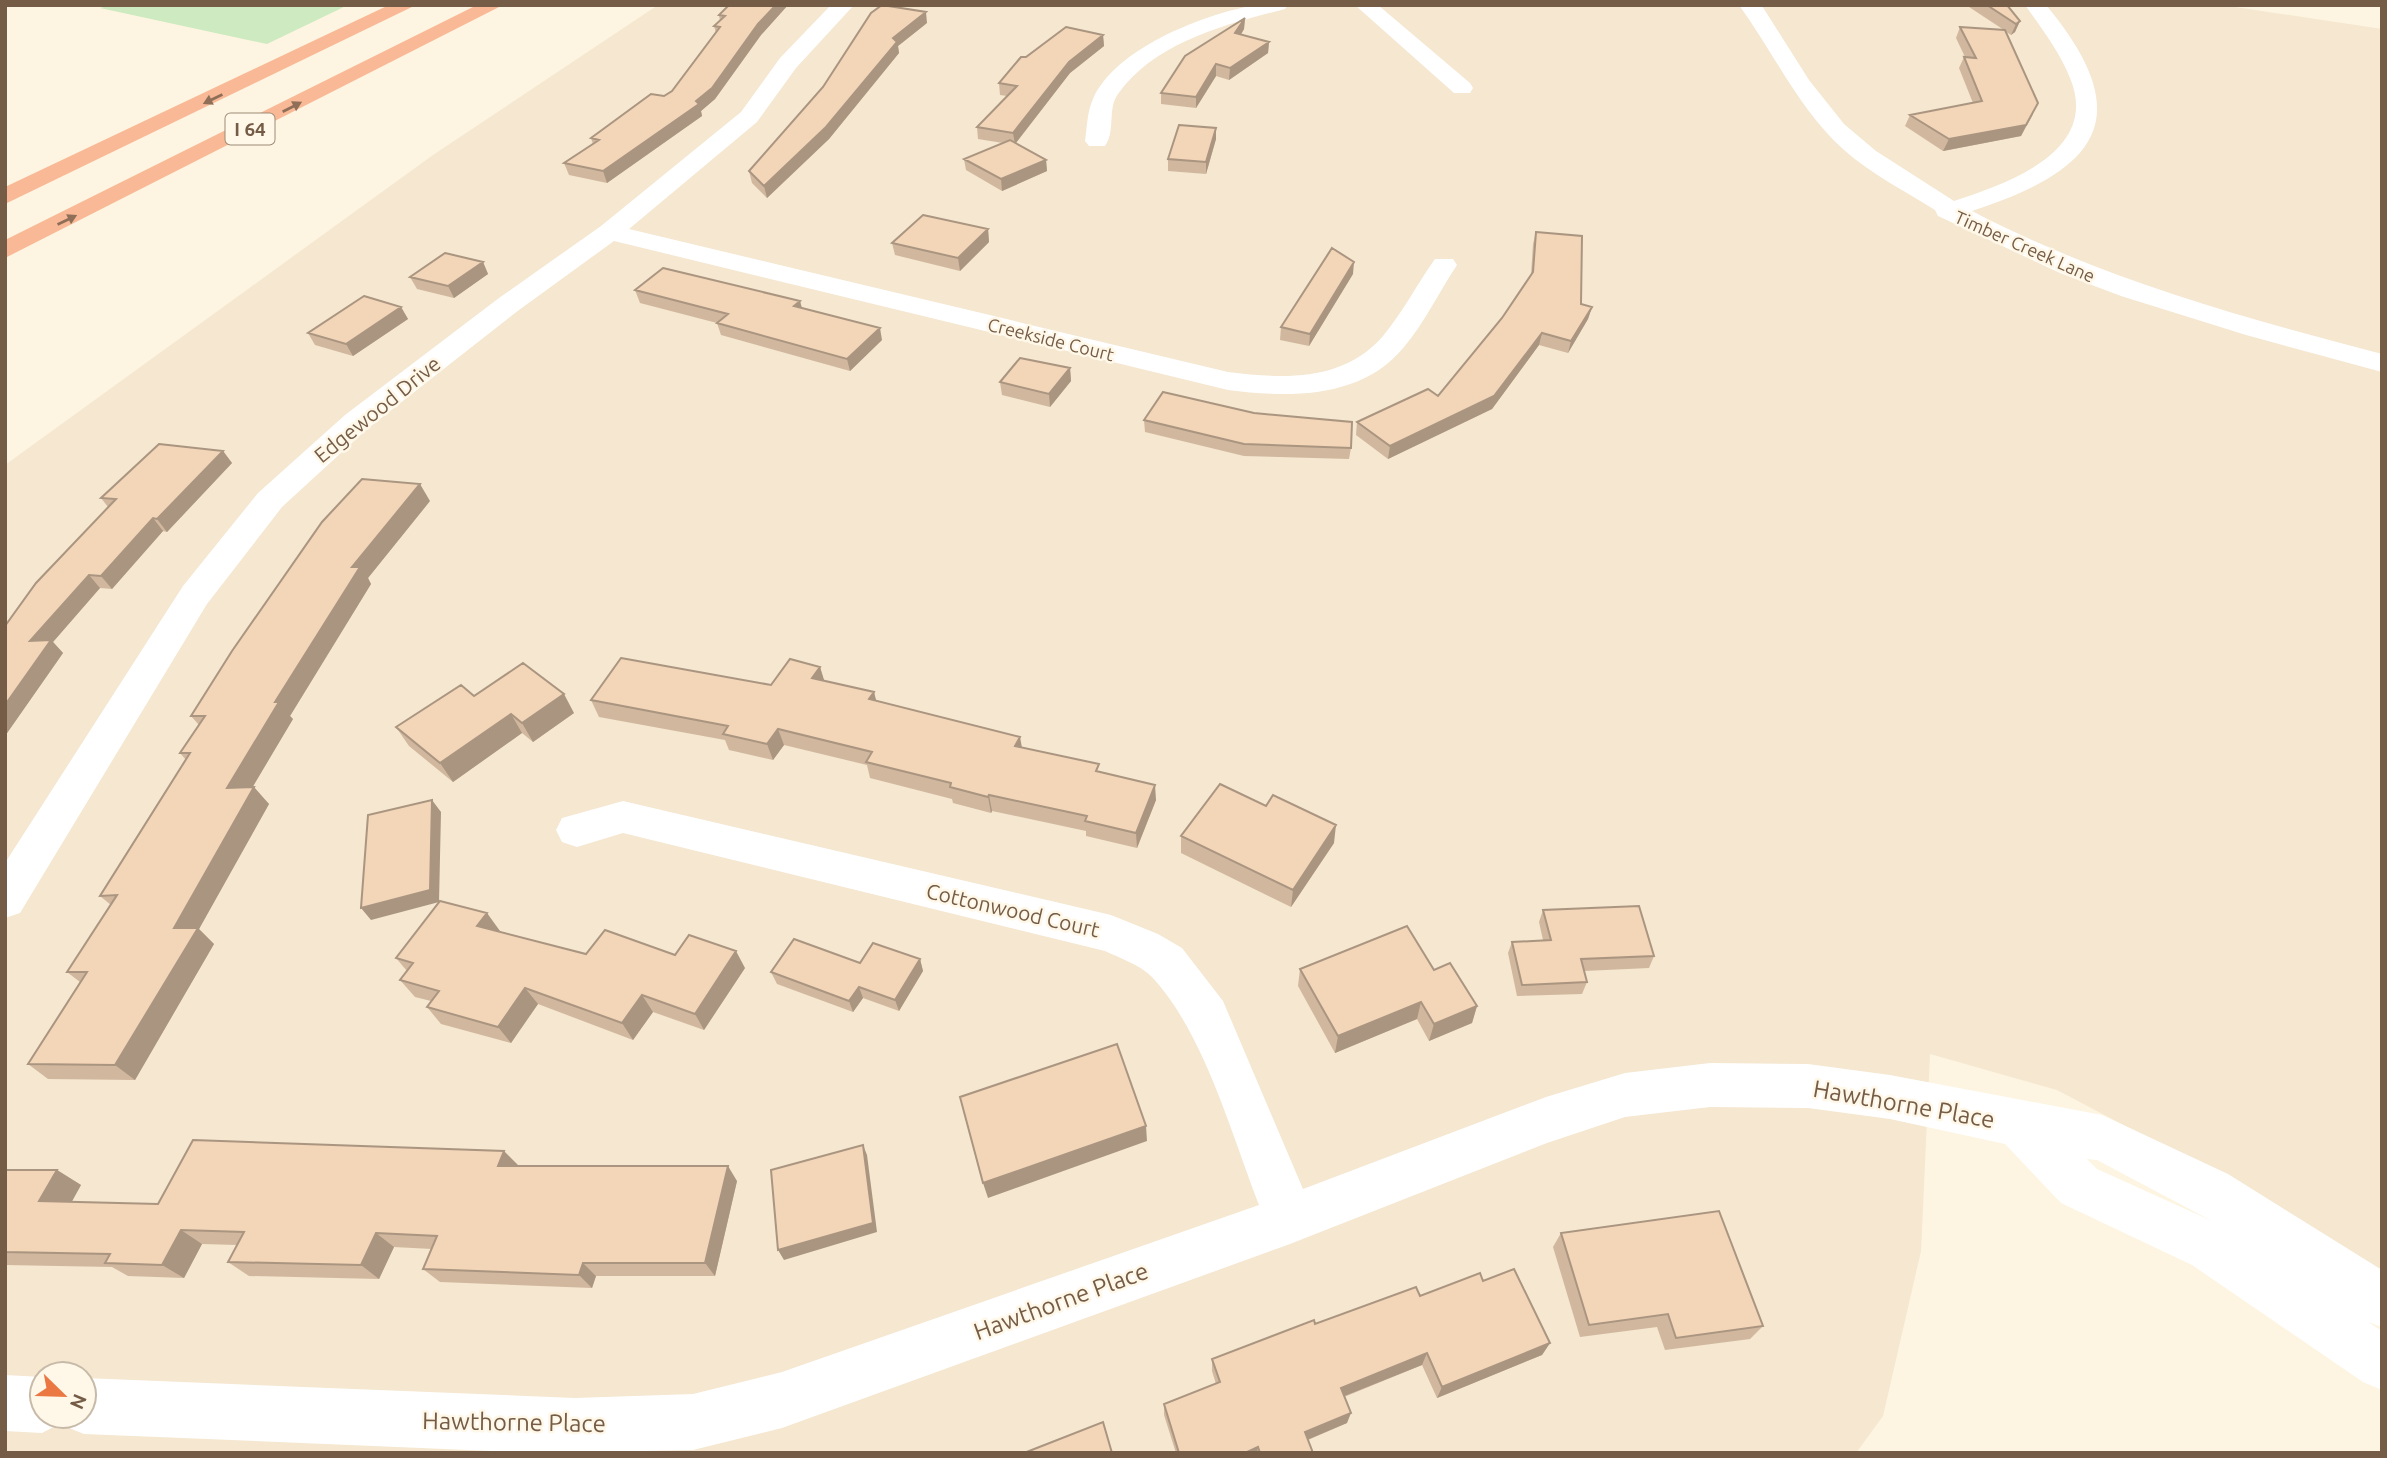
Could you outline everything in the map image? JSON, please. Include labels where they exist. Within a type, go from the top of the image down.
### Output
[{"type":"highway","points":[[306,54],[388,5]]},
{"type":"highway","name":"I 64","points":[[5,197],[406,5]]},
{"type":"highway","name":"I 64","points":[[5,250],[493,5]]},
{"type":"street","name":"Edgewood Drive","points":[[5,900],[195,595],[270,500],[356,422],[509,304],[610,232],[748,117],[788,63],[830,16],[844,5]]},
{"type":"street","points":[[1097,141],[1105,95],[1145,55],[1228,18],[1278,5]]},
{"type":"street","points":[[1366,5],[1462,88]]},
{"type":"street","name":"Timber Creek Lane","points":[[1749,5],[1757,13],[1806,93],[1850,143],[1947,211],[2102,281],[2260,331],[2382,363]]},
{"type":"street","points":[[1947,211],[2012,190],[2062,160],[2085,130],[2090,98],[2078,65],[2035,5]]},
{"type":"street","name":"Creekside Court","points":[[610,232],[1228,382],[1276,388],[1327,382],[1367,368],[1393,343],[1444,265]]},
{"type":"street","name":"Cottonwood Court","points":[[577,830],[623,817],[1111,934],[1142,947],[1166,962],[1207,1015],[1290,1219]]},
{"type":"street","name":"Hawthorne Place","points":[[98,1407],[575,1426],[693,1422],[782,1400],[1290,1219],[1546,1120],[1625,1095],[1710,1085],[1808,1086],[1890,1097],[2018,1124],[2102,1138],[2210,1191],[2382,1301]]},
{"type":"street","name":"Hawthorne Place","points":[[2018,1124],[2079,1186],[2210,1247],[2382,1363]]},
{"type":"street","points":[[5,1403],[28,1404]]},
{"type":"shaded area","points":[[658,5],[2222,5],[2382,29],[2382,1281],[2169,1149],[2057,1090],[1930,1054],[1921,1251],[1883,1416],[1856,1453],[5,1453],[5,465],[433,155]]},
{"type":"green space","points":[[112,5],[348,5],[267,44],[100,8]]},
{"type":"building","points":[[729,5],[776,5],[758,24],[712,88],[696,101],[699,104],[603,171],[564,163],[599,140],[591,138],[651,94],[664,96],[672,91],[720,27],[714,26],[725,16],[719,15]]},
{"type":"building","points":[[882,5],[926,12],[893,38],[897,42],[826,127],[764,186],[749,171],[823,87],[871,13]]},
{"type":"building","points":[[1987,5],[2007,5],[2020,21],[2016,24]]},
{"type":"building","points":[[1245,18],[1235,33],[1269,42],[1230,68],[1216,64],[1196,97],[1161,93],[1185,56]]},
{"type":"building","points":[[1066,27],[1103,35],[1069,62],[1013,133],[977,127],[1017,86],[999,83],[1021,57],[1026,57]]},
{"type":"building","points":[[1960,27],[2005,30],[2038,103],[2026,125],[1949,139],[1910,115],[1982,101],[1964,57],[1976,58]]},
{"type":"building","points":[[1179,125],[1216,128],[1206,162],[1168,159]]},
{"type":"building","points":[[1010,140],[1046,160],[1001,179],[964,159]]},
{"type":"building","points":[[923,215],[988,229],[958,258],[892,243]]},
{"type":"building","points":[[1536,232],[1582,236],[1581,304],[1592,307],[1571,341],[1542,333],[1494,396],[1390,446],[1357,422],[1428,389],[1438,396],[1502,318],[1533,272]]},
{"type":"building","points":[[1332,248],[1354,262],[1310,334],[1281,327]]},
{"type":"building","points":[[445,253],[483,262],[448,286],[410,277]]},
{"type":"building","points":[[663,268],[800,301],[794,306],[880,328],[847,359],[717,323],[728,314],[635,290]]},
{"type":"building","points":[[364,296],[401,307],[346,344],[308,333]]},
{"type":"building","points":[[1020,358],[1070,368],[1049,394],[1000,382]]},
{"type":"building","points":[[1163,392],[1254,413],[1352,422],[1351,448],[1244,444],[1144,420]]},
{"type":"building","points":[[159,444],[223,451],[157,519],[153,518],[101,576],[89,575],[30,641],[51,640],[5,705],[5,626],[36,583],[116,499],[101,498]]},
{"type":"building","points":[[362,479],[420,484],[352,567],[360,567],[275,702],[279,702],[227,788],[254,787],[174,928],[198,928],[115,1065],[28,1064],[87,972],[67,972],[117,895],[100,896],[190,753],[180,753],[205,716],[191,716],[232,651],[322,522]]},
{"type":"building","points":[[621,658],[771,685],[790,659],[820,667],[812,678],[874,692],[869,699],[1020,737],[1015,746],[1099,764],[1096,771],[1155,785],[1136,833],[1085,821],[1087,816],[950,787],[951,783],[866,762],[872,752],[778,729],[767,744],[723,734],[728,726],[591,700]]},
{"type":"building","points":[[523,663],[564,694],[522,723],[511,714],[440,763],[396,727],[461,685],[474,696]]},
{"type":"building","points":[[1220,784],[1266,806],[1273,795],[1336,825],[1293,890],[1181,836]]},
{"type":"building","points":[[432,800],[430,890],[361,908],[368,815]]},
{"type":"building","points":[[440,901],[487,913],[477,926],[586,954],[605,930],[675,955],[689,935],[736,951],[695,1014],[642,995],[622,1023],[525,988],[498,1027],[427,1007],[439,991],[400,980],[413,963],[396,958]]},
{"type":"building","points":[[1639,906],[1654,956],[1581,959],[1587,982],[1522,985],[1512,942],[1551,940],[1543,910]]},
{"type":"building","points":[[1407,926],[1434,970],[1450,963],[1477,1006],[1434,1024],[1421,1002],[1338,1036],[1300,969]]},
{"type":"building","points":[[794,939],[860,963],[873,943],[920,959],[895,1000],[859,987],[849,1001],[771,972]]},
{"type":"building","points":[[1117,1044],[1146,1126],[983,1183],[960,1097]]},
{"type":"building","points":[[193,1140],[504,1151],[498,1166],[728,1166],[705,1263],[583,1263],[579,1275],[423,1269],[437,1236],[376,1233],[361,1265],[228,1262],[244,1232],[181,1230],[162,1265],[105,1263],[110,1254],[5,1252],[5,1170],[57,1170],[39,1201],[158,1204]]},
{"type":"building","points":[[863,1145],[873,1223],[778,1250],[771,1170]]},
{"type":"building","points":[[1719,1211],[1763,1326],[1676,1338],[1668,1314],[1589,1325],[1561,1233]]},
{"type":"building","points":[[1514,1269],[1550,1343],[1442,1387],[1427,1353],[1341,1388],[1351,1413],[1305,1432],[1313,1453],[1260,1453],[1258,1447],[1245,1453],[1179,1453],[1164,1404],[1220,1382],[1212,1359],[1314,1320],[1315,1324],[1416,1287],[1420,1296],[1480,1273],[1483,1281]]},
{"type":"building","points":[[1103,1422],[1112,1453],[1024,1453]]}]
